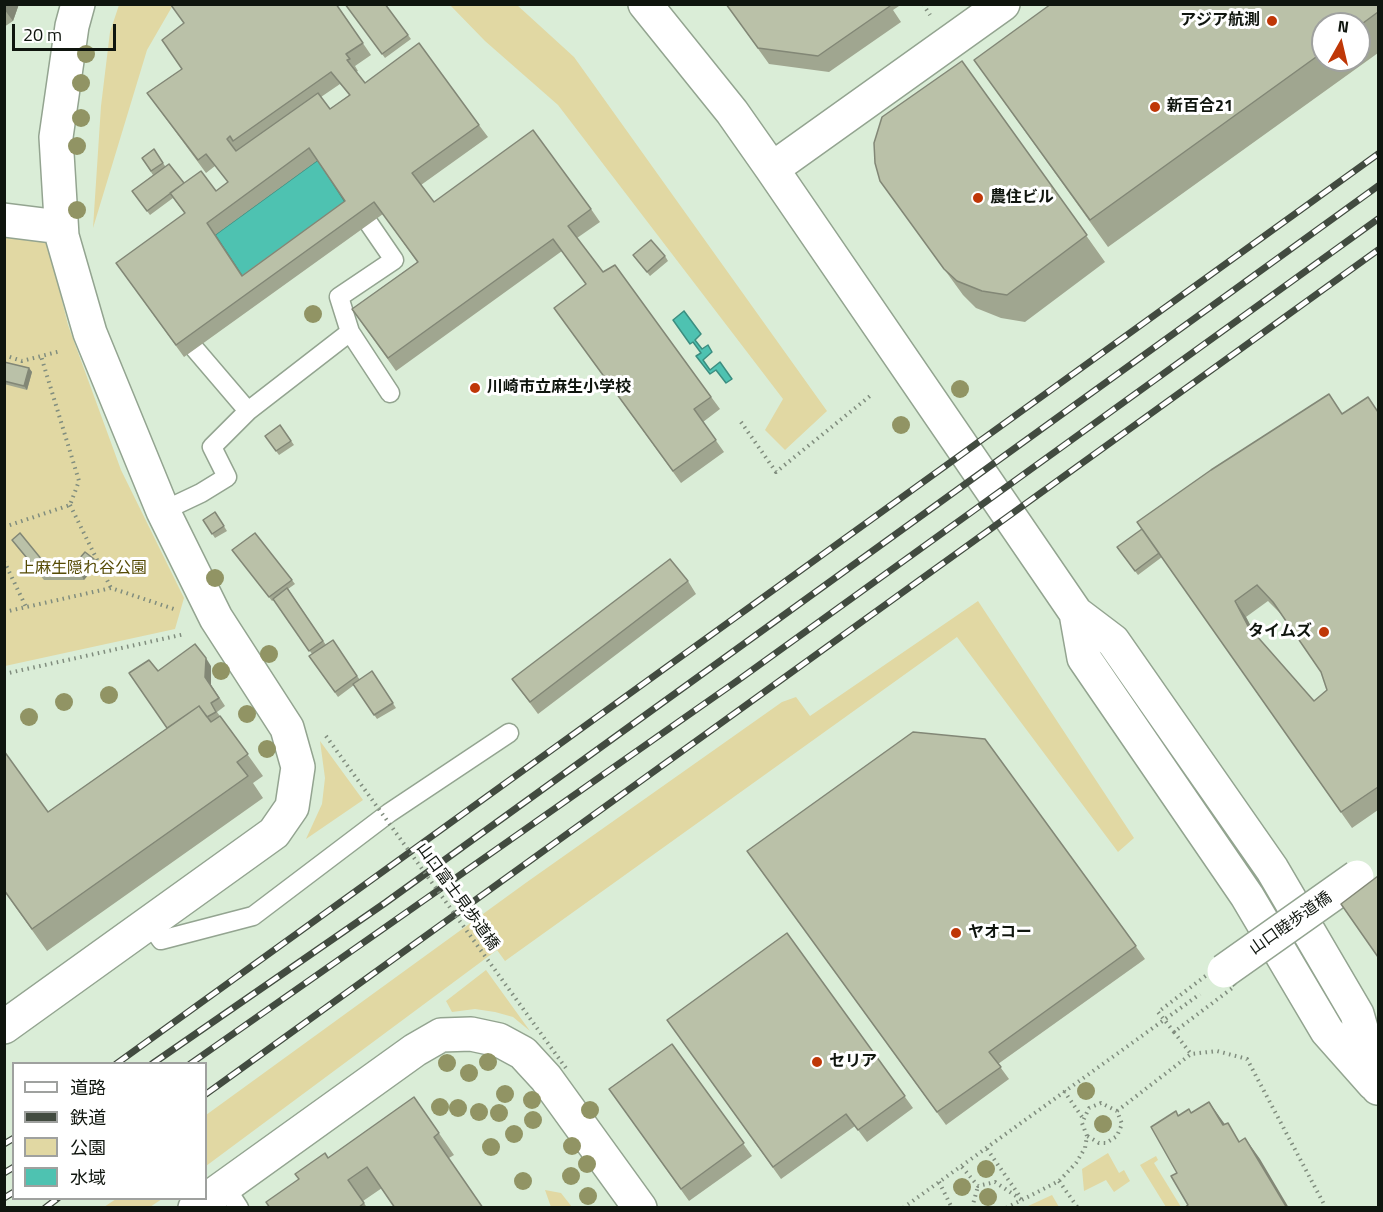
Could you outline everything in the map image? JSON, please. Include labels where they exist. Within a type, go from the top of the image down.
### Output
[{"type":"street","points":[[4,1027],[274,833],[292,807],[298,767],[286,728],[216,618],[163,511],[94,342],[60,227],[56,137],[72,26],[78,4]]},
{"type":"street","points":[[645,4],[732,112],[1076,613],[1084,658],[1247,896],[1328,1031],[1378,1089]]},
{"type":"street","points":[[772,169],[1003,4]]},
{"type":"street","points":[[4,220],[60,227]]},
{"type":"street","name":"山口睦歩道橋","points":[[1220,979],[1357,877]]},
{"type":"street","points":[[195,1208],[232,1197],[415,1050],[441,1035],[471,1034],[499,1040],[523,1053],[546,1078],[640,1208]]},
{"type":"lane","points":[[360,209],[394,260],[339,297],[350,332],[390,393]]},
{"type":"lane","points":[[163,511],[201,493],[227,477],[212,447],[248,411],[350,332]]},
{"type":"lane","points":[[195,349],[248,411]]},
{"type":"lane","points":[[149,923],[161,940],[253,916],[389,813],[509,733]]},
{"type":"path","points":[[4,355],[22,361],[94,342]]},
{"type":"path","points":[[41,356],[79,482],[70,505],[111,588]]},
{"type":"path","points":[[741,422],[776,472],[870,396]]},
{"type":"path","points":[[4,527],[70,505]]},
{"type":"path","points":[[4,561],[26,607]]},
{"type":"path","points":[[4,612],[111,588],[176,609]]},
{"type":"path","points":[[4,674],[191,633],[216,618]]},
{"type":"path","name":"山口富士見歩道橋","points":[[326,736],[568,1071]]},
{"type":"path","points":[[1191,1054],[1158,1012],[1220,965],[1220,979]]},
{"type":"path","points":[[903,1208],[1220,979]]},
{"type":"path","points":[[1174,1032],[1235,986],[1220,979]]},
{"type":"path","points":[[1117,1111],[1191,1054],[1217,1051],[1247,1059],[1326,1208]]},
{"type":"path","points":[[1064,1091],[1083,1118]]},
{"type":"path","points":[[1101,1103],[1117,1111],[1122,1124],[1118,1136],[1106,1143],[1099,1143],[1087,1136],[1082,1128],[1083,1118],[1089,1108],[1101,1103]]},
{"type":"path","points":[[1006,1208],[1059,1181],[1080,1155],[1087,1136]]},
{"type":"path","points":[[987,1149],[1023,1200]]},
{"type":"path","points":[[962,1167],[978,1186]]},
{"type":"path","points":[[1059,1181],[1078,1208]]},
{"type":"path","points":[[939,1182],[952,1208]]},
{"type":"path","points":[[978,1186],[995,1182],[1023,1200]]},
{"type":"path","points":[[972,1208],[978,1186]]},
{"type":"green space","points":[[119,5],[173,5],[147,50],[93,228],[101,106],[110,32]]},
{"type":"green space","points":[[450,5],[517,5],[574,57],[827,411],[785,450],[765,430],[783,399],[558,105],[485,41]]},
{"type":"green space","name":"上麻生隠れ谷公園","points":[[5,233],[32,233],[48,243],[68,325],[121,470],[184,598],[175,629],[5,666]]},
{"type":"green space","points":[[978,601],[1134,838],[1118,852],[957,637],[505,961],[497,950],[207,1165],[207,1114],[527,882],[782,702],[796,697],[810,716]]},
{"type":"green space","points":[[320,741],[363,800],[306,839],[322,804],[325,778]]},
{"type":"green space","points":[[486,970],[530,1031],[513,1017],[495,1012],[475,1009],[452,1012],[446,1001]]},
{"type":"green space","points":[[1108,1153],[1119,1173],[1124,1170],[1130,1181],[1114,1192],[1106,1180],[1084,1191],[1082,1169]]},
{"type":"green space","points":[[1156,1156],[1158,1160],[1154,1163],[1181,1207],[1166,1207],[1140,1165]]},
{"type":"green space","points":[[545,1190],[561,1193],[572,1207],[551,1207]]},
{"type":"green space","points":[[1052,1195],[1059,1207],[1026,1207]]},
{"type":"green space","points":[[114,1200],[160,1200],[150,1207],[104,1207]]},
{"type":"water","points":[[318,160],[353,214],[250,288],[215,235]]},
{"type":"water","points":[[684,311],[701,334],[695,340],[702,349],[708,345],[712,352],[703,360],[710,370],[720,362],[732,379],[726,383],[716,370],[710,374],[696,356],[701,353],[693,342],[690,344],[673,320]]},
{"type":"building","name":"川崎市立麻生小学校","points":[[336,4],[363,43],[346,54],[350,59],[347,60],[365,83],[419,43],[479,125],[412,173],[434,202],[533,130],[591,209],[568,226],[603,272],[615,265],[711,397],[694,409],[716,440],[673,471],[554,308],[586,284],[553,239],[388,358],[352,309],[418,262],[374,202],[176,345],[116,263],[185,213],[170,193],[201,171],[216,191],[228,182],[206,154],[198,160],[147,93],[182,69],[162,40],[184,23],[171,5]],"holes":[[[331,72],[350,95],[330,109],[318,93],[236,151],[227,139],[230,136],[233,141]],[[309,148],[345,201],[242,276],[207,223]]]},
{"type":"building","points":[[345,4],[385,4],[408,35],[382,54]]},
{"type":"building","points":[[726,4],[889,4],[890,6],[818,56],[758,48]]},
{"type":"building","name":"新百合21","points":[[1051,4],[1378,4],[1378,12],[1371,17],[1371,12],[1311,12],[1311,61],[1090,220],[974,60]]},
{"type":"building","name":"農住ビル","points":[[962,61],[1087,235],[1007,295],[982,291],[957,281],[944,269],[880,181],[875,163],[874,143],[882,117]]},
{"type":"building","points":[[154,149],[163,163],[151,171],[142,158]]},
{"type":"building","points":[[169,164],[184,183],[147,211],[132,191]]},
{"type":"building","points":[[651,240],[665,256],[647,272],[633,255]]},
{"type":"building","points":[[4,362],[29,368],[24,386],[4,381]]},
{"type":"building","points":[[1329,394],[1342,414],[1368,397],[1378,412],[1378,787],[1341,812],[1137,522],[1211,470]],"holes":[[[1257,585],[1273,602],[1321,672],[1327,690],[1314,701],[1248,626],[1235,601]]]},
{"type":"building","points":[[280,425],[291,441],[276,451],[265,436]]},
{"type":"building","points":[[215,512],[224,526],[212,534],[203,520]]},
{"type":"building","points":[[1142,529],[1159,553],[1135,571],[1117,547]]},
{"type":"building","points":[[20,533],[47,566],[73,566],[85,552],[94,559],[81,575],[41,575],[12,540]]},
{"type":"building","points":[[255,533],[292,580],[269,597],[232,550]]},
{"type":"building","points":[[670,559],[688,581],[530,702],[512,679]]},
{"type":"building","points":[[287,588],[323,641],[309,651],[273,599]]},
{"type":"building","points":[[333,640],[357,676],[335,692],[309,656]]},
{"type":"building","points":[[195,644],[206,658],[205,677],[219,698],[211,703],[216,712],[207,717],[199,706],[167,728],[129,673],[149,660],[158,671]]},
{"type":"building","points":[[372,671],[393,703],[374,715],[353,684]]},
{"type":"building","points":[[199,706],[211,722],[220,716],[248,754],[237,762],[248,776],[32,929],[4,890],[4,751],[48,812]]},
{"type":"building","points":[[913,732],[985,739],[1136,946],[989,1052],[1001,1067],[937,1112],[747,851]]},
{"type":"building","points":[[1378,876],[1378,957],[1341,904]]},
{"type":"building","points":[[787,933],[905,1096],[858,1130],[846,1114],[773,1167],[667,1020]]},
{"type":"building","points":[[672,1044],[744,1143],[681,1189],[609,1089]]},
{"type":"building","points":[[414,1097],[439,1133],[434,1137],[483,1208],[395,1208],[367,1167],[348,1180],[364,1203],[358,1208],[270,1208],[266,1202],[299,1179],[295,1174],[325,1153],[328,1158]]},
{"type":"building","points":[[1209,1102],[1223,1125],[1228,1123],[1239,1142],[1245,1138],[1287,1208],[1184,1208],[1188,1205],[1171,1176],[1177,1173],[1151,1127],[1176,1111],[1178,1116],[1189,1109],[1191,1113]]},
{"type":"railway","points":[[119,1062],[1378,154]]},
{"type":"railway","points":[[155,1062],[385,903],[1378,186]]},
{"type":"railway","points":[[193,1062],[737,681],[1378,219]]},
{"type":"railway","points":[[207,1093],[1378,250]]},
{"type":"railway","points":[[4,1144],[12,1139]]},
{"type":"railway","points":[[4,1173],[12,1168]]},
{"type":"railway","points":[[4,1198],[12,1193]]},
{"type":"railway","points":[[45,1208],[55,1200]]},
{"type":"place","name":"アジア航測","points":[[1272,21]]},
{"type":"place","name":"新百合21","points":[[1155,107]]},
{"type":"place","name":"農住ビル","points":[[978,198]]},
{"type":"place","name":"川崎市立麻生小学校","points":[[475,388]]},
{"type":"place","name":"タイムズ","points":[[1324,632]]},
{"type":"place","name":"ヤオコー","points":[[956,933]]},
{"type":"place","name":"セリア","points":[[817,1062]]}]
